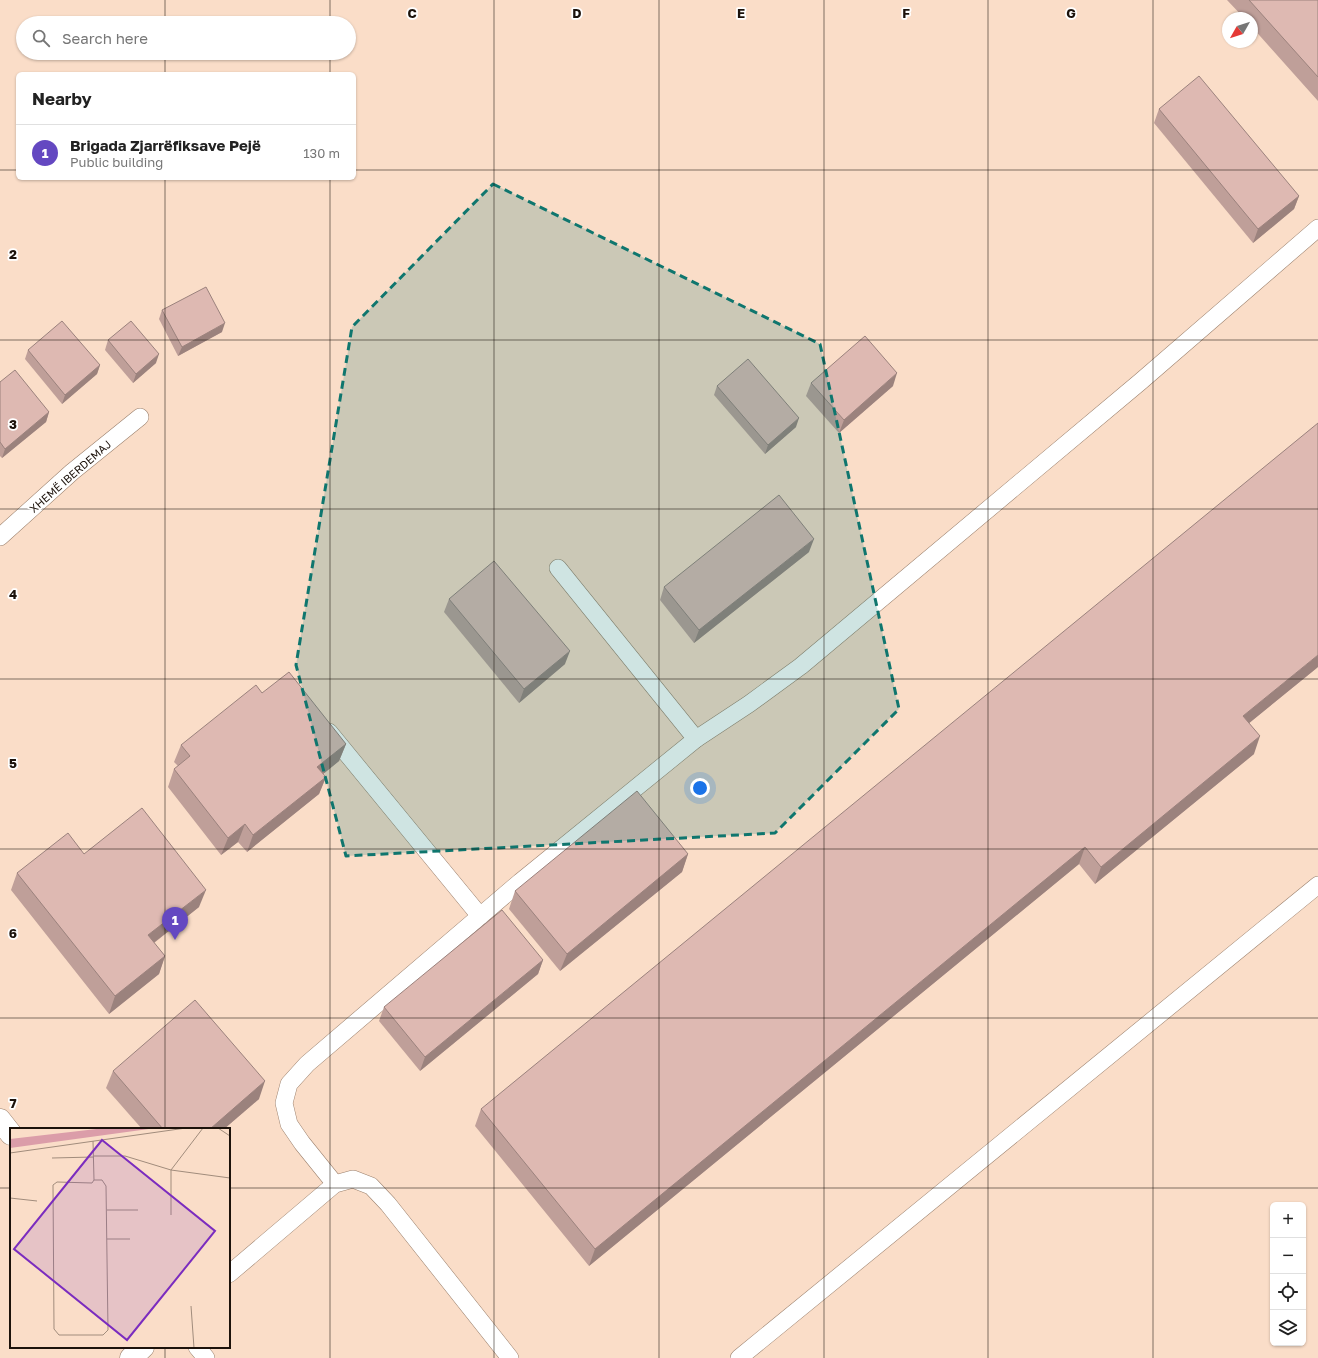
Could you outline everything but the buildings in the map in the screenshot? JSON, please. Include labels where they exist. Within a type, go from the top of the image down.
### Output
[{"type":"street","points":[[0,1120],[10,1133]]},
{"type":"street","points":[[130,1358],[142,1348]]},
{"type":"lane","points":[[335,1184],[302,1143],[289,1124],[284,1103],[289,1084],[307,1064],[480,916],[696,739],[749,704],[807,661],[1140,382],[1318,228]]},
{"type":"lane","name":"XHEMË IBERDEMAJ","points":[[0,537],[72,472],[140,417]]},
{"type":"lane","points":[[558,568],[696,739]]},
{"type":"lane","points":[[318,718],[480,916]]},
{"type":"lane","points":[[739,1358],[1318,885]]},
{"type":"lane","points":[[230,1273],[335,1184],[353,1179],[371,1186],[393,1210],[510,1358]]},
{"type":"lane","points":[[198,1348],[206,1358]]},
{"type":"highlighted area","points":[[493,184],[820,344],[899,709],[775,833],[346,856],[296,665],[352,327]]},
{"type":"place","name":"Brigada Zjarrëfiksave Pejë","points":[[175,940]]}]
